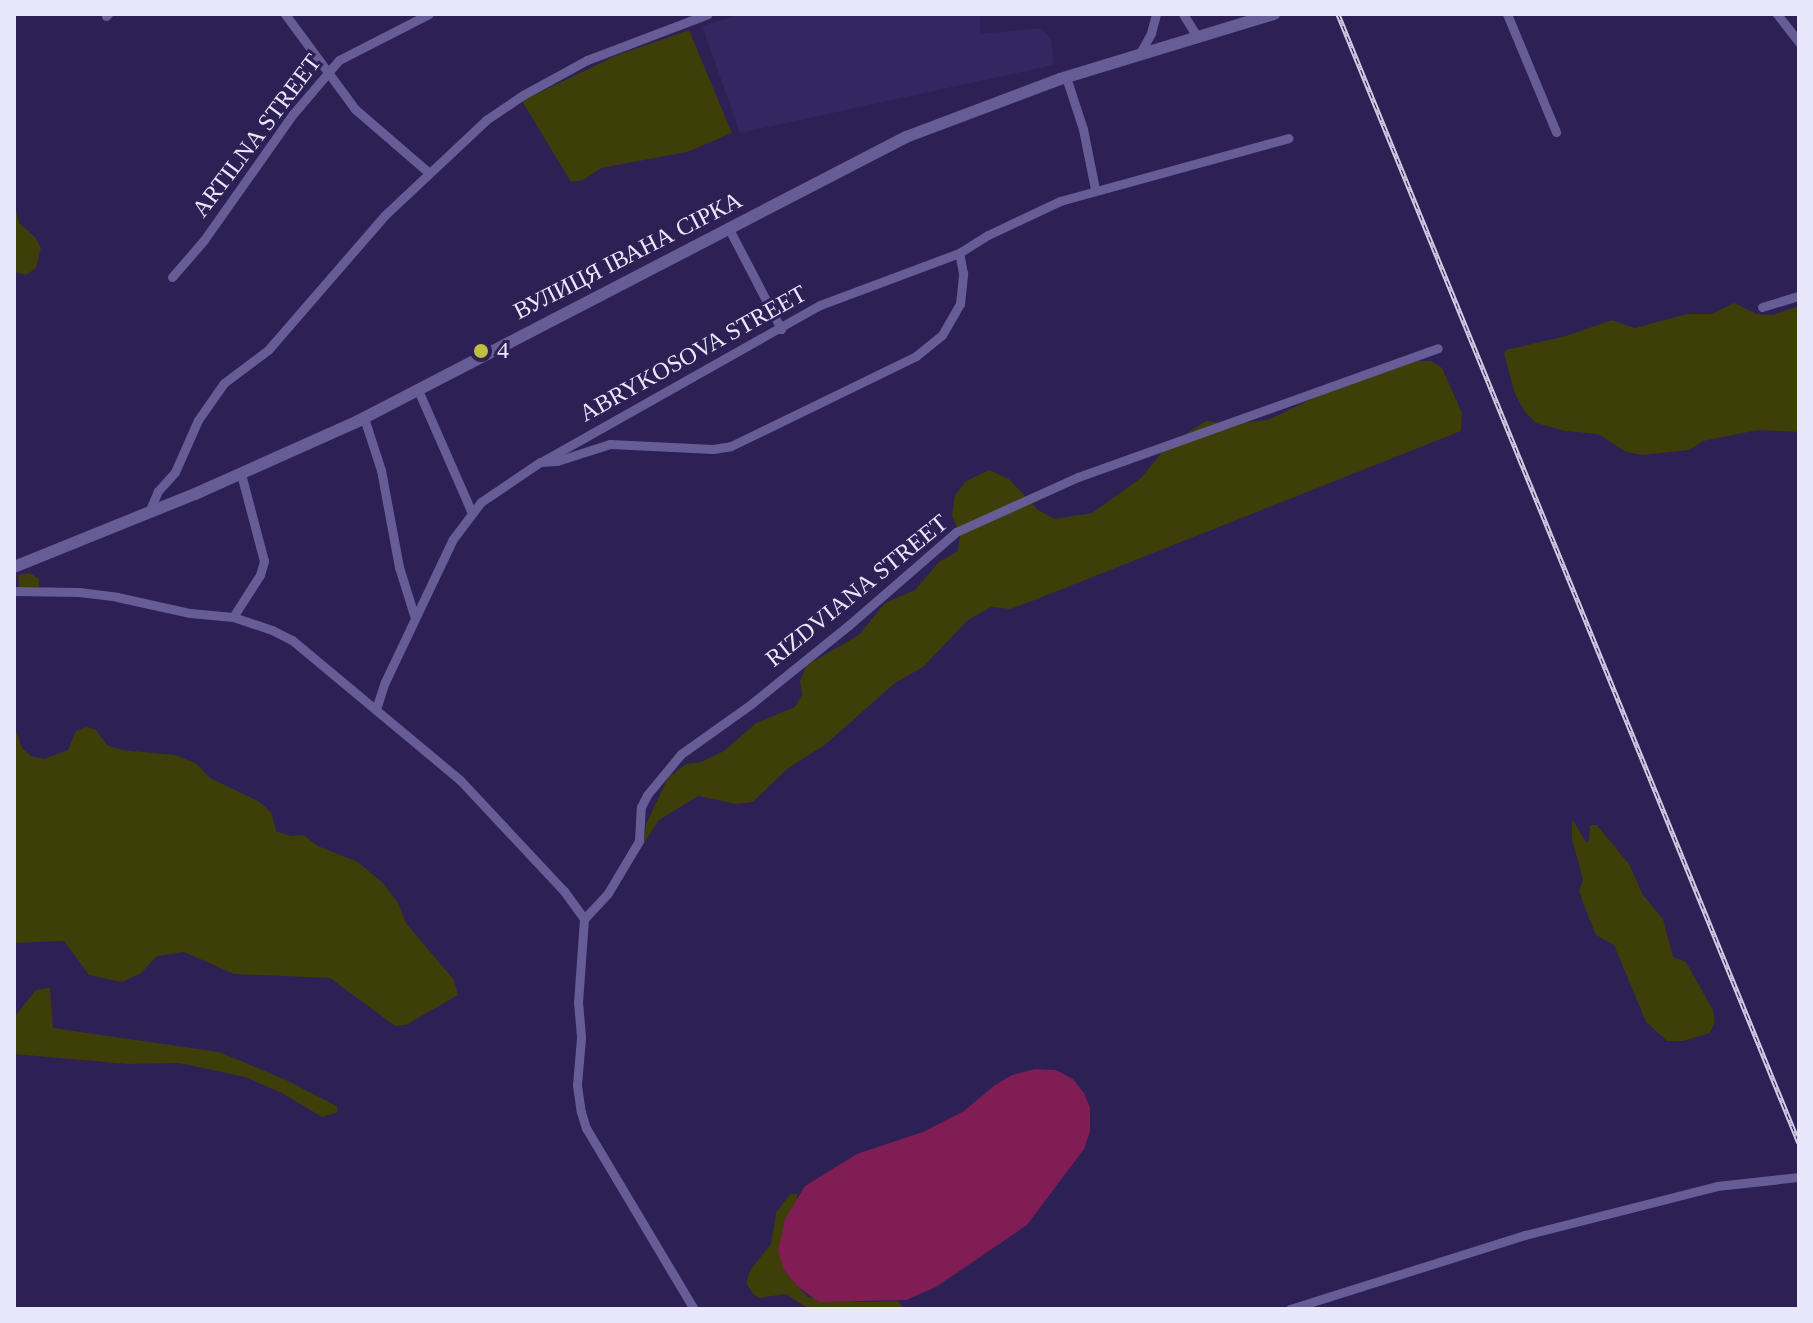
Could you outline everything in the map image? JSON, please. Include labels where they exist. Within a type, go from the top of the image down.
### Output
[{"type":"street","points":[[285,14],[372,127],[428,172]]},
{"type":"street","name":"ARTILNA STREET","points":[[172,277],[204,240],[293,114],[329,71],[355,50],[429,14]]},
{"type":"street","points":[[149,512],[158,491],[175,472],[198,420],[224,383],[268,350],[385,215],[486,120],[555,76],[708,14]]},
{"type":"street","points":[[1139,56],[1151,33],[1156,14]]},
{"type":"street","points":[[1183,14],[1198,38]]},
{"type":"street","name":"ВУЛИЦЯ ІВАНА СІРКА","points":[[14,567],[241,474],[364,418],[906,137],[1066,77],[1274,14]]},
{"type":"street","points":[[1507,14],[1556,132]]},
{"type":"street","points":[[1777,14],[1799,42]]},
{"type":"street","points":[[1066,77],[1083,129],[1095,189]]},
{"type":"street","name":"ABRYKOSOVA STREET","points":[[376,709],[453,539],[481,502],[540,462],[820,305],[959,253],[1015,222],[1095,189],[1266,147],[1288,138]]},
{"type":"street","points":[[729,229],[781,329]]},
{"type":"street","name":"ABRYKOSOVA STREET","points":[[540,462],[557,461],[622,442],[713,449],[731,446],[801,414],[933,345],[950,325],[960,304],[963,273],[959,253]]},
{"type":"street","points":[[1762,307],[1799,296]]},
{"type":"street","name":"RIZDVIANA STREET","points":[[584,919],[608,893],[639,841],[639,818],[647,795],[681,754],[751,704],[849,625],[956,532],[1078,477],[1438,348]]},
{"type":"street","points":[[418,390],[472,513]]},
{"type":"street","points":[[364,418],[381,470],[399,567],[415,618]]},
{"type":"street","points":[[233,617],[260,575],[264,561],[241,474]]},
{"type":"street","points":[[14,591],[79,592],[190,613],[233,617],[292,640],[316,664],[376,709],[460,780],[564,891],[584,919],[578,1002],[581,1038],[578,1101],[586,1128],[694,1309]]},
{"type":"street","points":[[1290,1309],[1525,1235],[1717,1186],[1798,1177]]},
{"type":"shaded area","points":[[742,14],[980,14],[980,34],[1041,28],[1051,39],[1054,65],[740,133],[702,26]]},
{"type":"shaded area","points":[[689,30],[732,133],[687,152],[601,168],[583,180],[571,182],[522,101],[615,56]]},
{"type":"shaded area","points":[[14,201],[19,223],[35,237],[41,248],[36,268],[26,275],[14,272]]},
{"type":"shaded area","points":[[1734,303],[1757,314],[1773,315],[1799,306],[1799,432],[1758,430],[1703,441],[1689,450],[1643,455],[1626,452],[1598,434],[1565,431],[1536,423],[1525,412],[1515,394],[1504,354],[1506,350],[1566,336],[1612,320],[1635,328],[1687,314],[1712,314]]},
{"type":"shaded area","points":[[1416,361],[1431,361],[1442,368],[1462,413],[1461,431],[1027,603],[1010,609],[991,607],[968,620],[923,667],[895,683],[826,744],[787,769],[753,802],[736,804],[698,796],[659,820],[644,843],[646,824],[668,778],[686,764],[701,762],[724,751],[756,723],[795,707],[802,695],[800,681],[807,665],[859,635],[885,603],[915,590],[939,562],[958,551],[960,536],[952,515],[955,495],[966,481],[989,470],[1009,479],[1038,510],[1055,519],[1092,513],[1141,478],[1167,446],[1206,421],[1231,424],[1268,420],[1316,397]]},
{"type":"shaded area","points":[[30,573],[39,579],[39,587],[19,587],[18,575]]},
{"type":"shaded area","points":[[14,725],[22,748],[31,756],[44,759],[68,750],[76,731],[87,727],[96,730],[107,745],[122,750],[175,755],[197,764],[210,778],[258,801],[271,812],[276,831],[291,836],[303,835],[318,846],[358,862],[384,884],[398,903],[406,923],[454,980],[458,995],[406,1025],[395,1026],[330,978],[234,974],[184,952],[157,956],[141,973],[122,982],[89,975],[64,941],[14,943]]},
{"type":"shaded area","points":[[1572,819],[1586,842],[1589,841],[1590,825],[1597,825],[1629,864],[1643,895],[1663,919],[1673,957],[1686,962],[1713,1010],[1715,1022],[1710,1033],[1683,1041],[1667,1041],[1646,1022],[1614,945],[1596,935],[1587,913],[1579,891],[1583,880],[1572,839]]},
{"type":"shaded area","points":[[50,988],[53,1028],[219,1052],[284,1079],[337,1106],[338,1112],[322,1117],[282,1093],[245,1077],[179,1063],[127,1064],[14,1054],[14,1017],[36,990]]},
{"type":"shaded area","points":[[1035,1069],[1056,1070],[1073,1079],[1084,1093],[1090,1108],[1090,1131],[1084,1149],[1027,1225],[936,1287],[906,1300],[819,1302],[797,1286],[784,1270],[778,1251],[785,1219],[805,1186],[857,1154],[923,1132],[964,1111],[1012,1075]]},
{"type":"shaded area","points":[[790,1194],[798,1194],[784,1270],[797,1286],[808,1297],[861,1302],[898,1301],[904,1309],[809,1309],[786,1294],[759,1298],[752,1293],[746,1282],[751,1269],[771,1244],[776,1213]]},
{"type":"railway","points":[[1338,14],[1799,1143]]},
{"type":"place","name":"4","points":[[481,351]]}]
